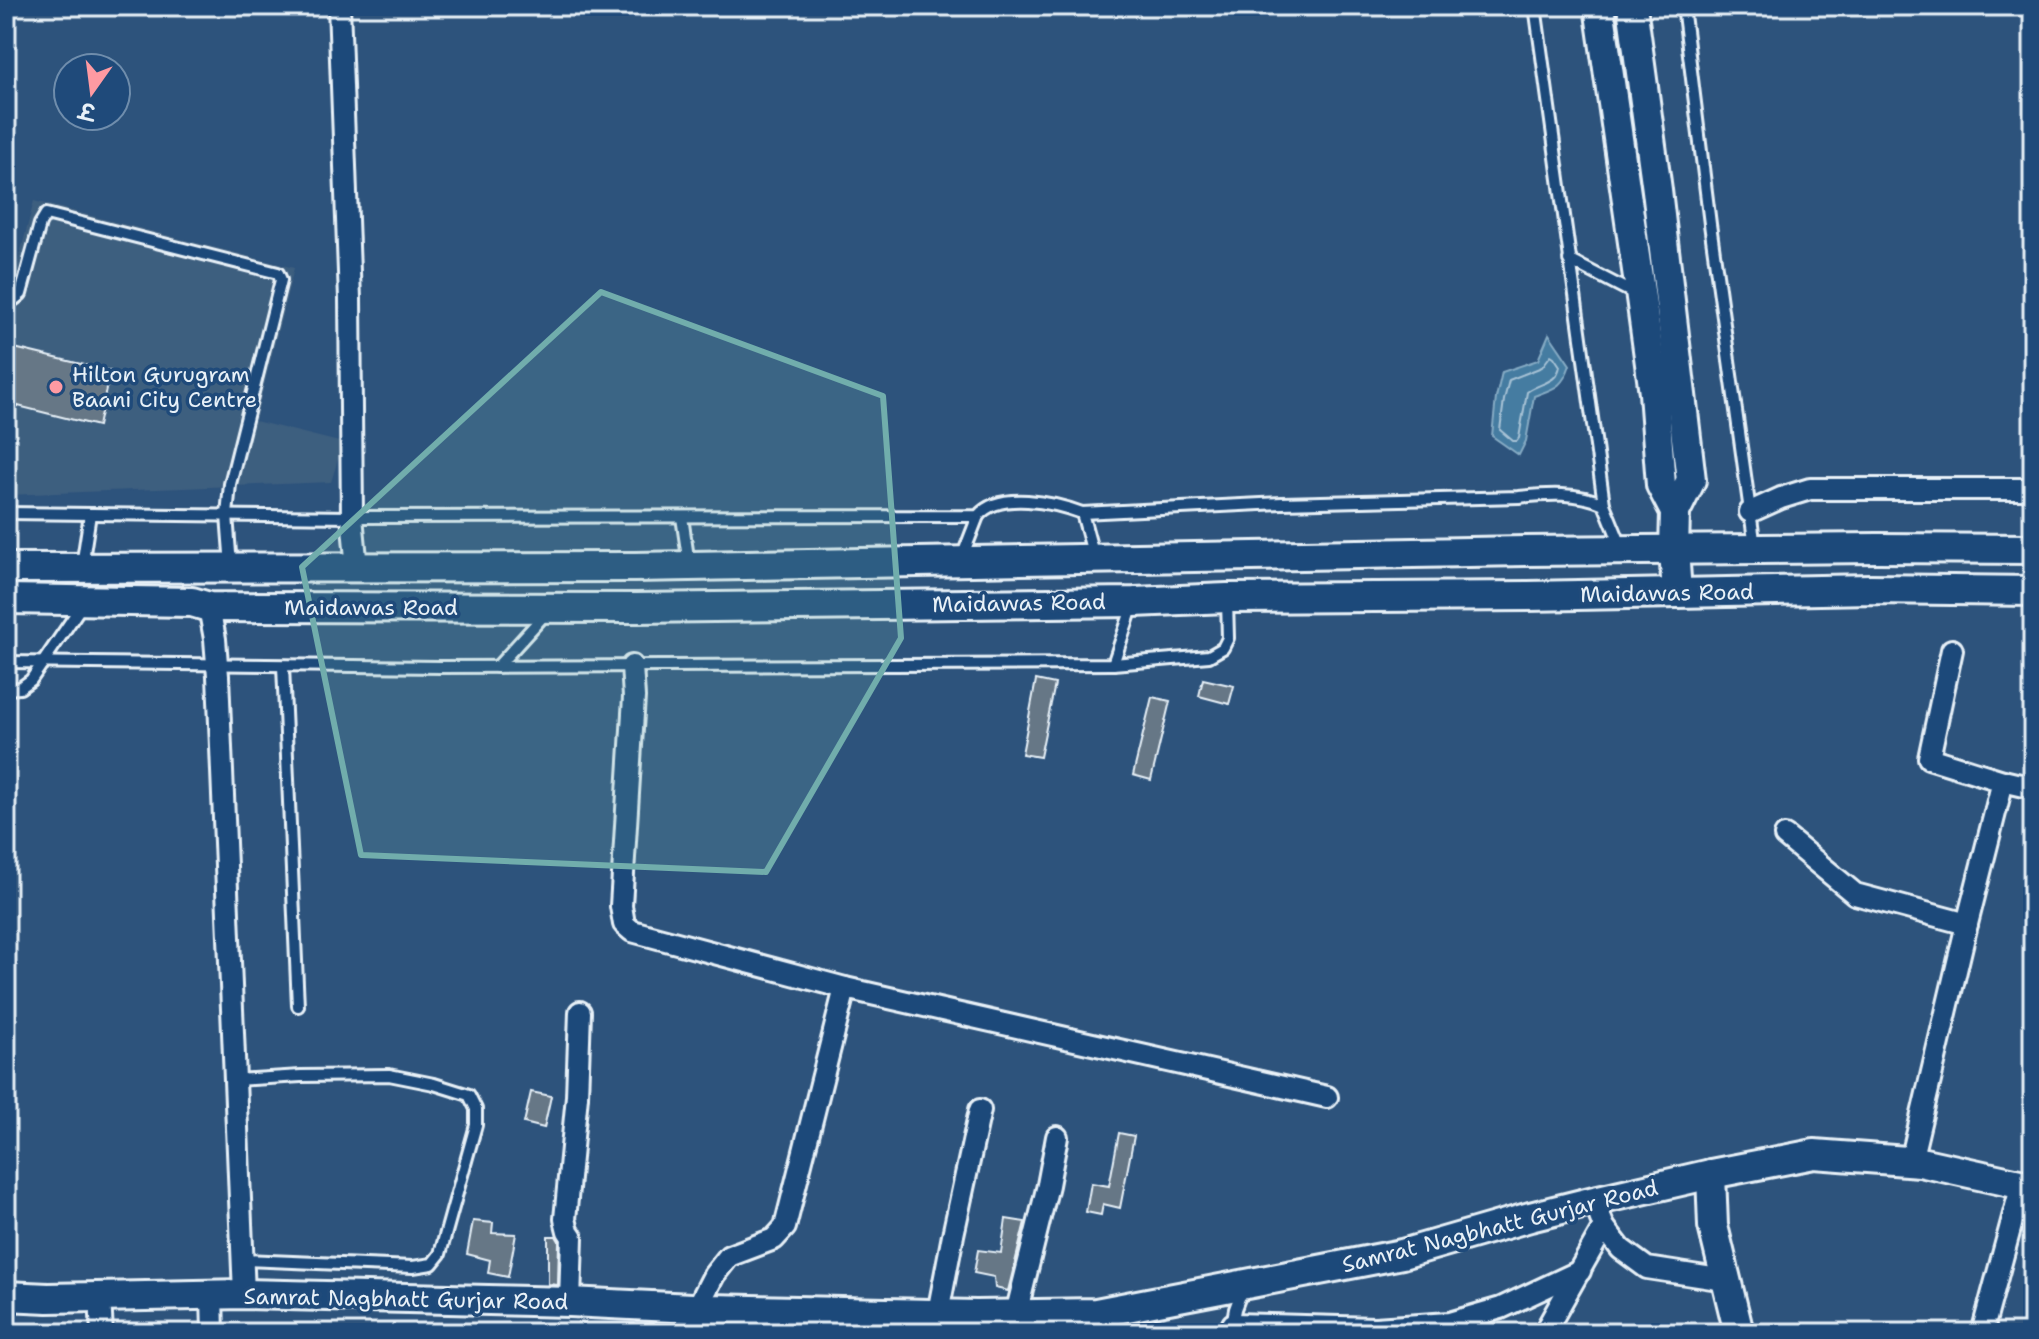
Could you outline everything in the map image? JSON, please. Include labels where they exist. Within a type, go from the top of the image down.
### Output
[{"type":"street","points":[[339,6],[350,299],[352,517],[357,568]]},
{"type":"street","points":[[1599,6],[1654,393],[1661,485],[1675,512]]},
{"type":"street","points":[[1632,6],[1691,480],[1675,512],[1677,593]]},
{"type":"street","points":[[1750,512],[1810,489],[2033,489]]},
{"type":"street","name":"Maidawas Road","points":[[6,568],[689,566],[1623,550],[2033,549]]},
{"type":"street","name":"Maidawas Road","points":[[6,599],[192,602],[209,607],[551,607],[1134,602],[1871,589],[2033,591]]},
{"type":"street","points":[[209,607],[217,666],[244,1294]]},
{"type":"street","points":[[1952,650],[1929,758],[2033,788]]},
{"type":"street","points":[[632,666],[634,711],[621,906],[624,924],[632,931],[845,988],[1327,1097]]},
{"type":"street","points":[[1911,1161],[2003,781]]},
{"type":"street","points":[[1785,836],[1855,894],[1967,924]]},
{"type":"street","points":[[705,1317],[714,1275],[729,1256],[774,1239],[785,1227],[845,988]]},
{"type":"street","points":[[570,1302],[572,1237],[565,1219],[577,1096],[580,1012]]},
{"type":"street","points":[[938,1313],[980,1110]]},
{"type":"street","points":[[1016,1314],[1057,1137]]},
{"type":"street","name":"Samrat Nagbhatt Gurjar Road","points":[[6,1296],[244,1294],[570,1302],[705,1317],[906,1323],[938,1313],[1096,1313],[1402,1254],[1594,1201],[1814,1154],[1911,1161],[2027,1186]]},
{"type":"street","points":[[1711,1174],[1713,1226],[1739,1333]]},
{"type":"street","points":[[1982,1333],[2027,1186]]},
{"type":"street","points":[[1594,1201],[1604,1227],[1621,1249],[1647,1268],[1725,1280]]},
{"type":"street","points":[[1544,1333],[1604,1227]]},
{"type":"street","points":[[1232,1328],[1375,1328],[1449,1323],[1501,1308],[1580,1271]]},
{"type":"street","points":[[212,1295],[213,1333]]},
{"type":"street","points":[[100,1297],[102,1333]]},
{"type":"lane","points":[[1535,6],[1604,504],[1623,550]]},
{"type":"lane","points":[[1683,6],[1755,549]]},
{"type":"lane","points":[[6,297],[15,299],[21,294],[40,224],[46,214],[278,273],[281,280],[230,484],[227,515],[232,568]]},
{"type":"lane","points":[[1569,260],[1641,298]]},
{"type":"lane","points":[[960,562],[978,516],[984,508],[1001,503],[1039,501],[1082,513],[1551,494],[1588,497],[1604,504]]},
{"type":"lane","points":[[6,513],[352,517],[978,516]]},
{"type":"lane","points":[[1082,513],[1095,559]]},
{"type":"lane","points":[[81,568],[90,514]]},
{"type":"lane","points":[[682,517],[689,566]]},
{"type":"lane","points":[[6,662],[497,667],[1113,664],[1209,656],[1223,648],[1228,638],[1227,598]]},
{"type":"lane","points":[[6,689],[20,688],[31,680],[85,600]]},
{"type":"lane","points":[[1113,664],[1134,602]]},
{"type":"lane","points":[[497,667],[551,607]]},
{"type":"lane","points":[[283,666],[298,1006]]},
{"type":"lane","points":[[235,1080],[389,1075],[469,1095],[476,1109],[476,1125],[440,1254],[432,1264],[413,1267],[243,1260]]},
{"type":"lane","points":[[1232,1328],[1244,1285]]},
{"type":"highlighted area","points":[[601,292],[883,396],[901,638],[766,872],[361,855],[302,567]]},
{"type":"shaded area","points":[[34,201],[294,268],[255,421],[343,443],[331,482],[6,495],[6,280],[13,281]]},
{"type":"water","points":[[1549,334],[1570,365],[1557,386],[1534,396],[1526,441],[1519,455],[1492,436],[1502,372],[1538,360]]},
{"type":"building","name":"Hilton Gurugram Baani City Centre","points":[[6,346],[110,371],[98,426],[6,403]]},
{"type":"building","points":[[1203,679],[1234,686],[1229,704],[1199,696]]},
{"type":"building","points":[[1036,680],[1055,684],[1040,757],[1022,754]]},
{"type":"building","points":[[1152,697],[1170,701],[1151,780],[1133,775]]},
{"type":"building","points":[[531,1092],[551,1096],[544,1128],[524,1123]]},
{"type":"building","points":[[1119,1133],[1134,1136],[1120,1208],[1103,1204],[1101,1215],[1086,1212],[1091,1183],[1109,1186]]},
{"type":"building","points":[[1006,1219],[1025,1222],[1008,1291],[995,1288],[994,1277],[974,1273],[978,1250],[1001,1253]]},
{"type":"building","points":[[473,1221],[493,1223],[492,1233],[516,1234],[508,1277],[488,1273],[490,1260],[467,1254]]},
{"type":"building","points":[[548,1236],[556,1236],[559,1241],[558,1285],[548,1284]]},
{"type":"place","name":"Hilton Gurugram Baani City Centre","points":[[56,387]]}]
